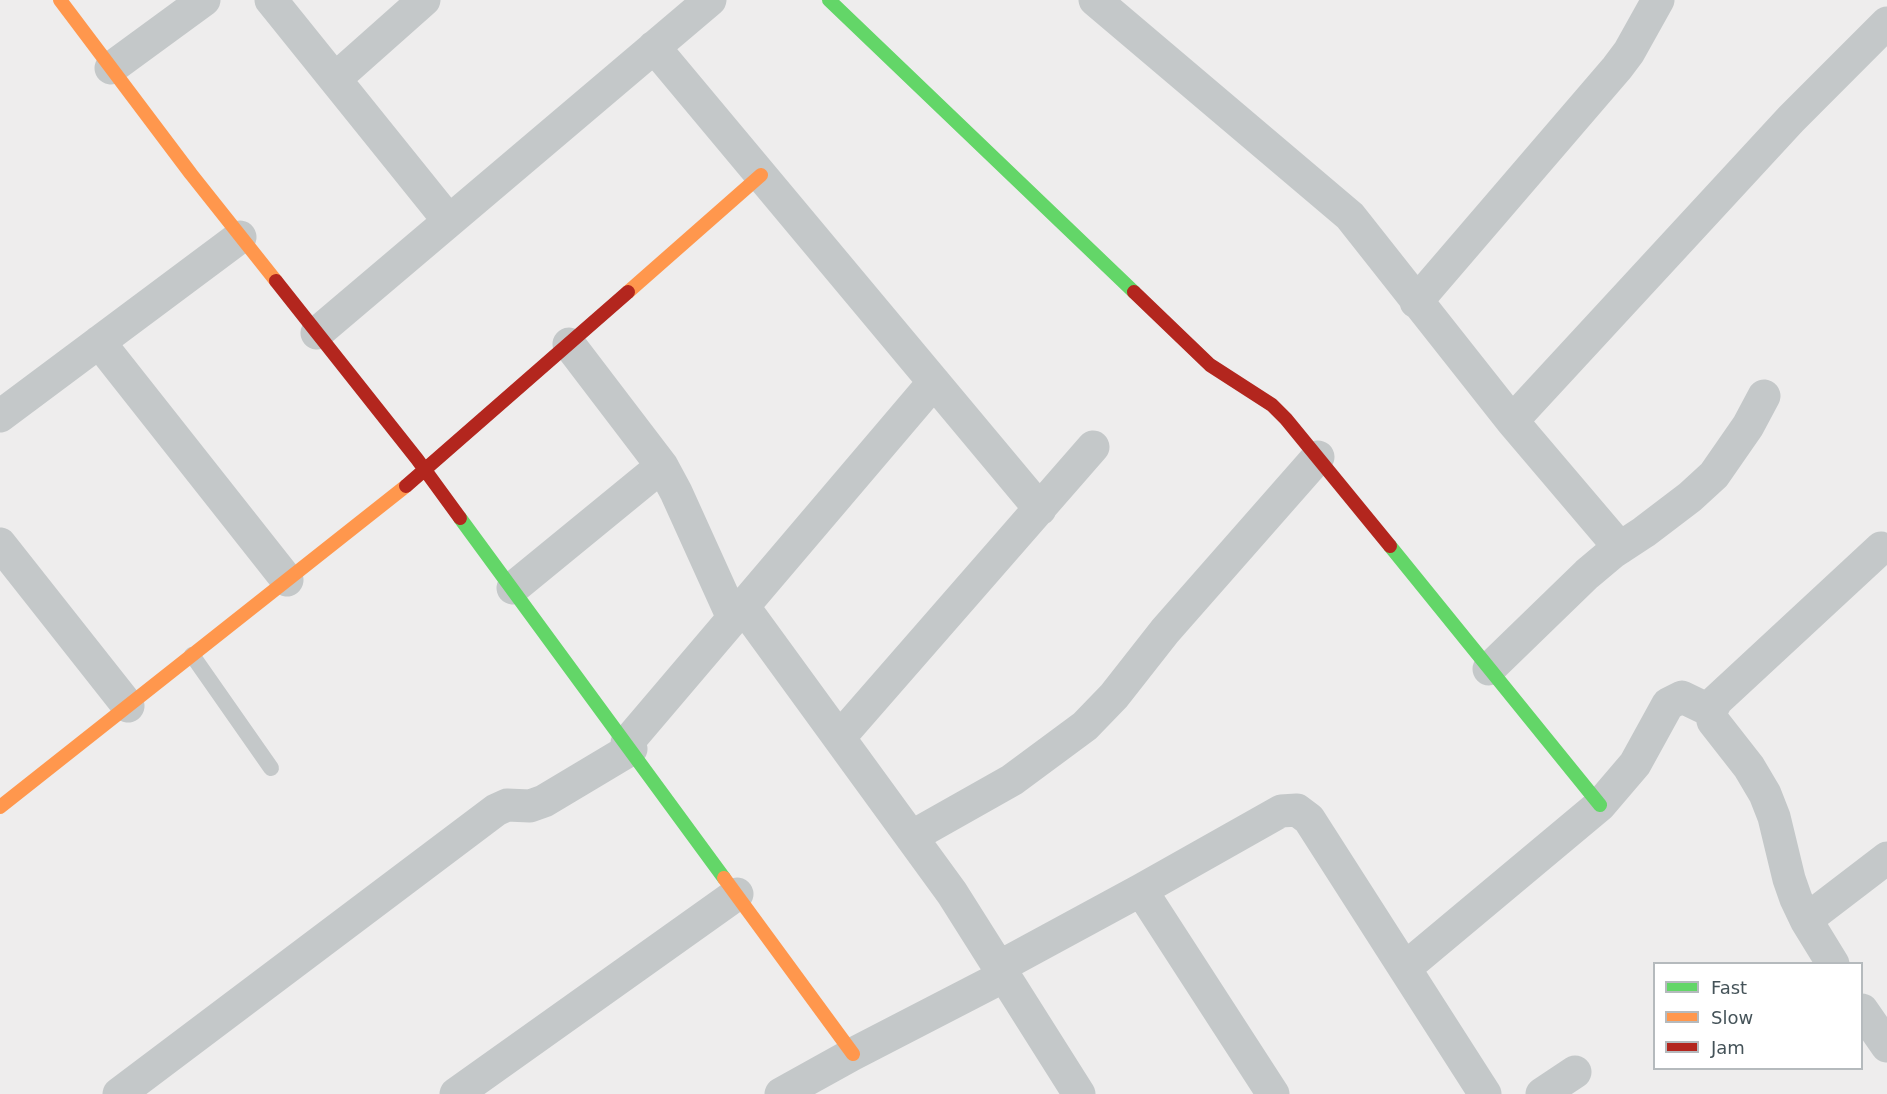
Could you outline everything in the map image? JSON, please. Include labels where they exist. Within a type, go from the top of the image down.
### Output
[{"type":"street","points":[[60,0],[240,237],[426,470],[853,1054]]},
{"type":"street","points":[[111,68],[204,0]]},
{"type":"street","points":[[271,0],[449,221]]},
{"type":"street","points":[[335,79],[424,0]]},
{"type":"street","points":[[317,333],[710,0]]},
{"type":"street","points":[[829,0],[1210,365],[1272,405],[1286,419],[1600,805]]},
{"type":"street","points":[[1095,0],[1350,216],[1512,421],[1620,548]]},
{"type":"street","points":[[1416,302],[1617,68],[1629,52],[1652,10]]},
{"type":"street","points":[[1512,421],[1791,118],[1887,23]]},
{"type":"street","points":[[654,47],[1040,509]]},
{"type":"street","points":[[0,807],[426,470],[761,175]]},
{"type":"street","points":[[0,416],[240,237]]},
{"type":"street","points":[[99,342],[287,580]]},
{"type":"street","points":[[569,344],[662,466],[738,612],[839,738],[952,893],[1079,1094]]},
{"type":"street","points":[[119,1094],[496,810],[507,806],[538,805],[629,746],[738,612],[934,382]]},
{"type":"street","points":[[1489,669],[1587,574],[1690,497],[1714,475],[1748,426],[1764,396]]},
{"type":"street","points":[[839,738],[1093,447]]},
{"type":"street","points":[[911,837],[1012,780],[1085,726],[1114,696],[1165,631],[1318,457]]},
{"type":"street","points":[[513,588],[662,466]]},
{"type":"street","points":[[0,544],[128,706]]},
{"type":"street","points":[[1405,968],[1600,805],[1635,764],[1668,704],[1675,699],[1699,705],[1716,701],[1881,548]]},
{"type":"street","points":[[1699,705],[1749,767],[1765,794],[1774,817],[1789,879],[1806,920],[1832,962]]},
{"type":"street","points":[[781,1094],[1002,971],[1281,811],[1297,810],[1309,819],[1485,1094]]},
{"type":"street","points":[[1806,920],[1887,858]]},
{"type":"street","points":[[1141,890],[1273,1094]]},
{"type":"street","points":[[456,1094],[737,894]]},
{"type":"street","points":[[1863,1011],[1887,1046]]},
{"type":"street","points":[[1542,1094],[1575,1072]]},
{"type":"lane","points":[[192,655],[271,768]]},
{"type":"traffic: fast","points":[[829,0],[1134,292]]},
{"type":"traffic: fast","points":[[460,518],[724,878]]},
{"type":"traffic: fast","points":[[1390,546],[1600,805]]},
{"type":"traffic: slow","points":[[60,0],[191,174],[276,281]]},
{"type":"traffic: slow","points":[[628,292],[761,175]]},
{"type":"traffic: slow","points":[[0,807],[406,486]]},
{"type":"traffic: slow","points":[[724,878],[853,1054]]},
{"type":"traffic: jam","points":[[276,281],[417,459],[460,518]]},
{"type":"traffic: jam","points":[[406,486],[628,292]]},
{"type":"traffic: jam","points":[[1134,292],[1210,365],[1272,405],[1390,546]]}]
